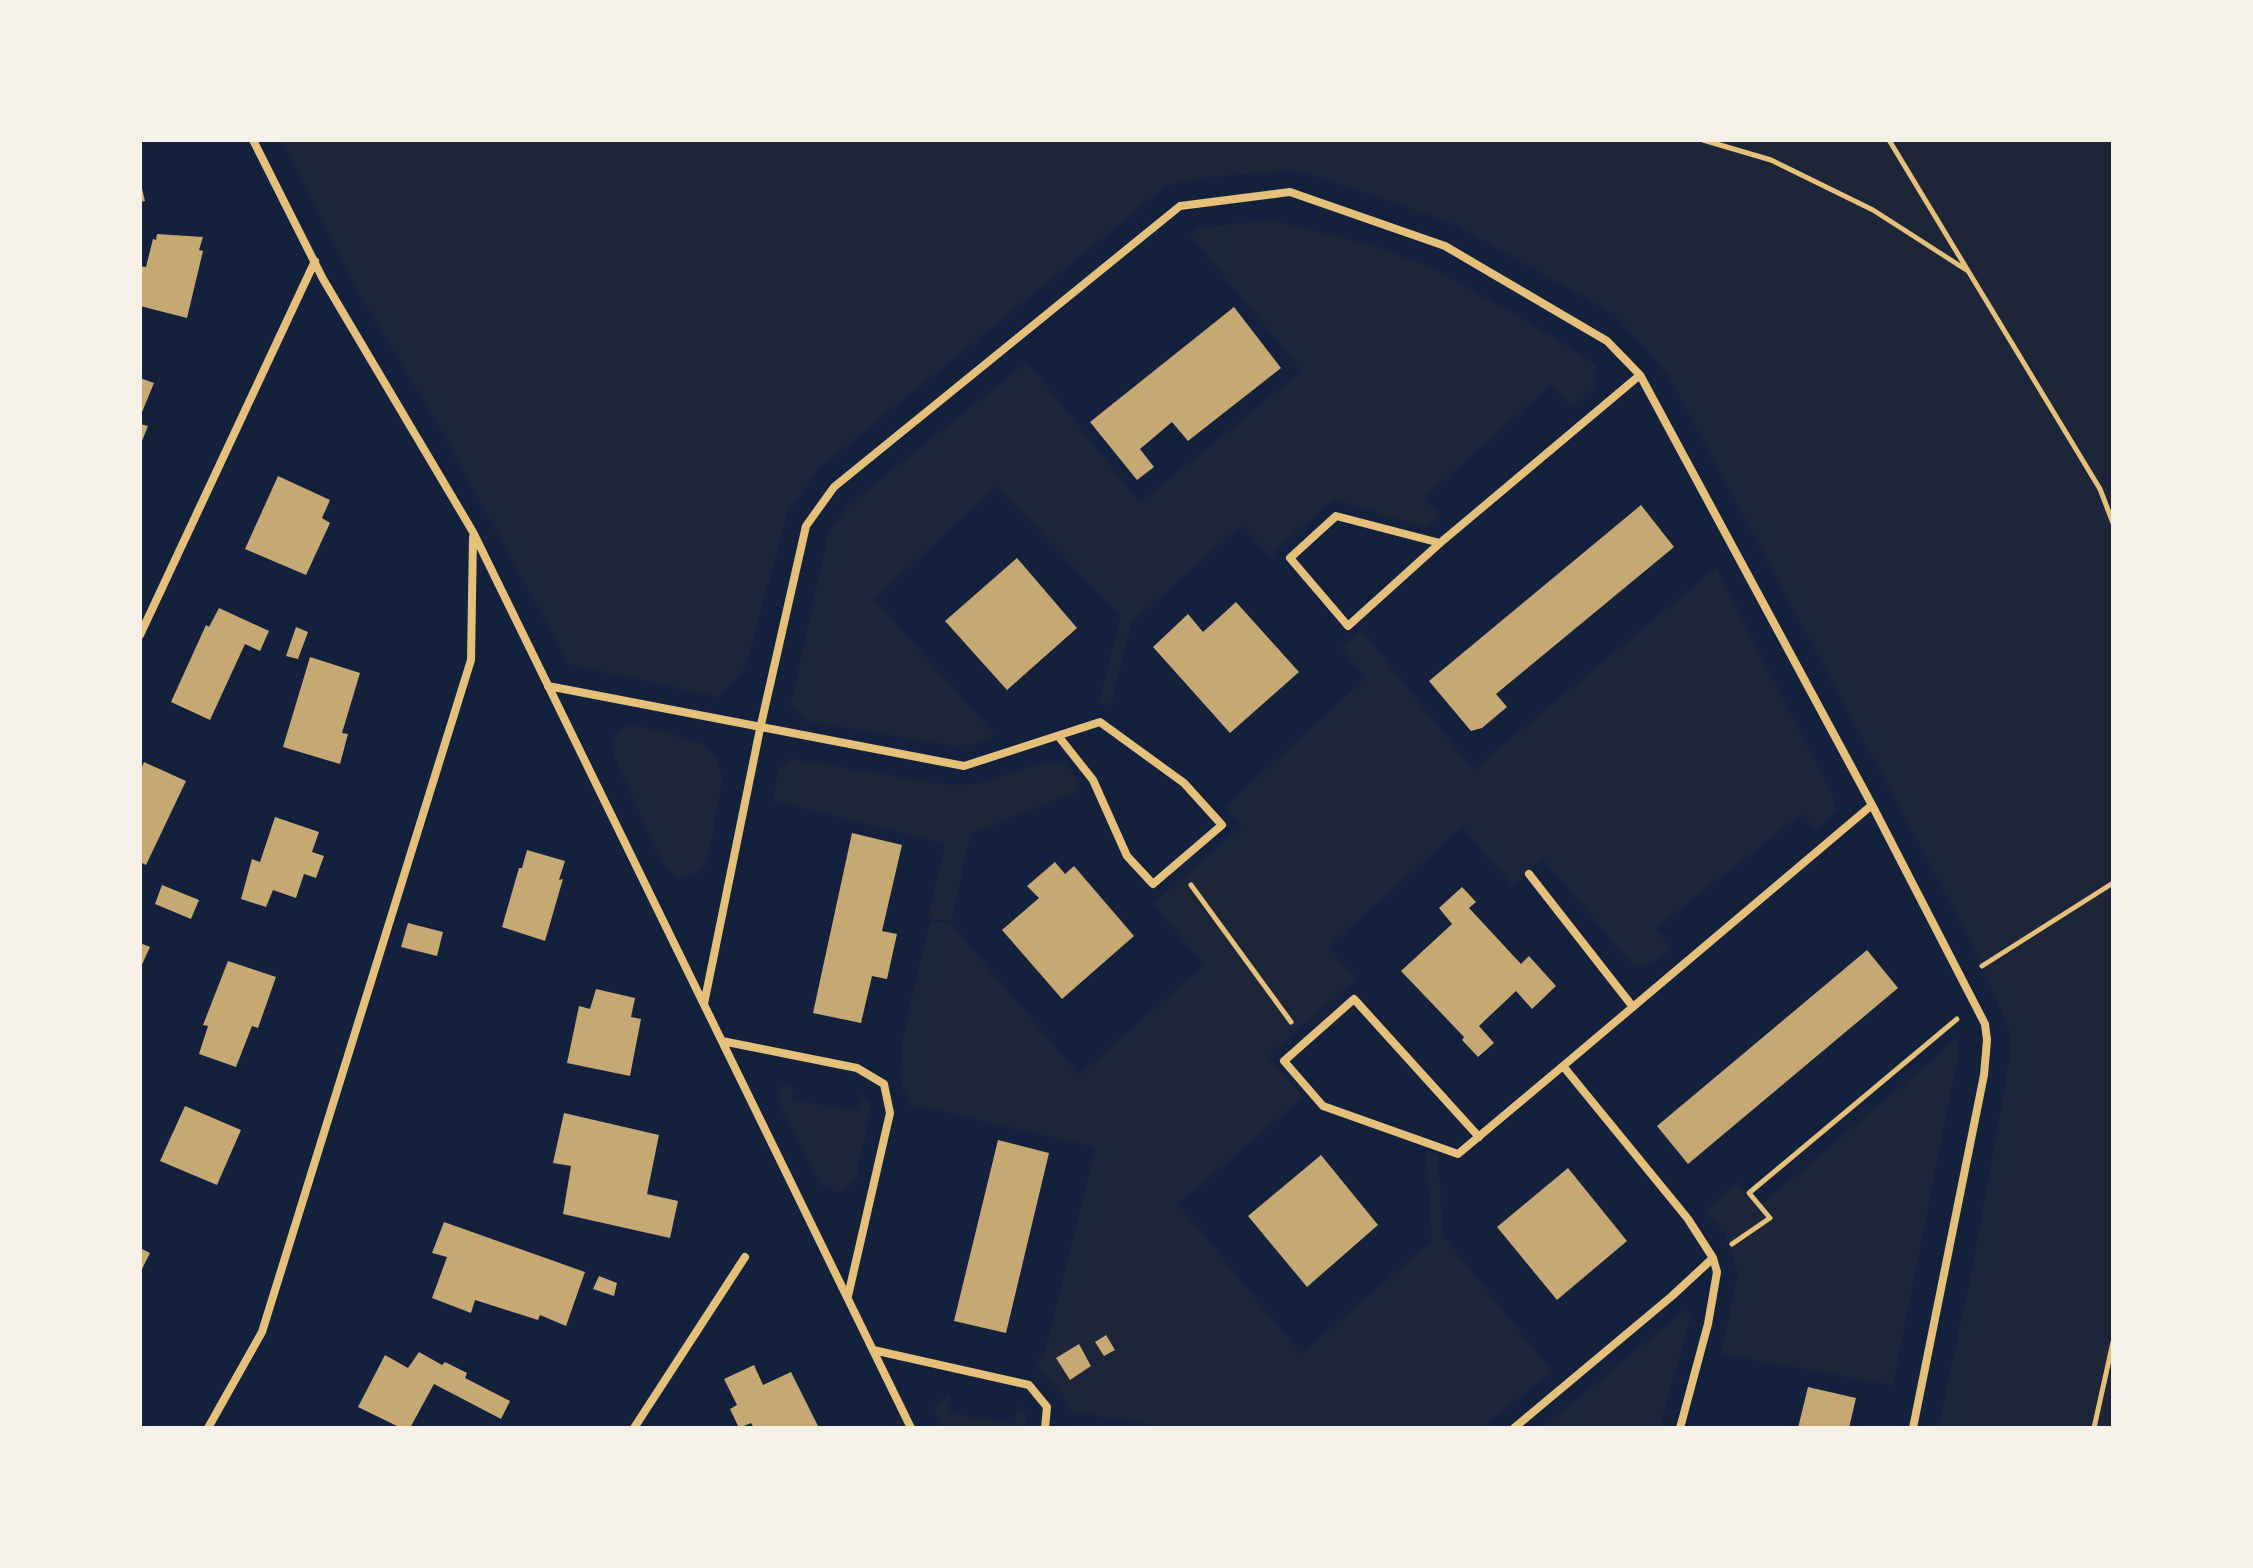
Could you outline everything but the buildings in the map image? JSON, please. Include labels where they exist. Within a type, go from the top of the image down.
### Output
[{"type":"street","points":[[253,140],[315,261],[473,532],[911,1428]]},
{"type":"street","points":[[704,1004],[760,729],[806,526],[834,487],[1180,206],[1290,192],[1445,246],[1607,341],[1640,375],[1872,805],[1985,1024],[1984,1075],[1913,1428]]},
{"type":"street","points":[[140,635],[315,261]]},
{"type":"street","points":[[1440,543],[1336,516],[1290,558],[1348,626],[1440,543],[1640,375]]},
{"type":"street","points":[[208,1428],[262,1332],[471,660],[473,532]]},
{"type":"street","points":[[548,686],[964,766],[1100,722],[1184,783],[1222,825],[1153,884],[1127,856],[1093,780],[1059,737]]},
{"type":"street","points":[[1479,1137],[1354,999],[1284,1061],[1323,1106],[1458,1154],[1479,1137],[1872,805]]},
{"type":"street","points":[[1529,874],[1633,1007]]},
{"type":"street","points":[[722,1041],[857,1068],[884,1084],[890,1113],[847,1298]]},
{"type":"street","points":[[1563,1066],[1688,1219],[1713,1258],[1717,1272],[1708,1324],[1680,1428]]},
{"type":"street","points":[[634,1428],[745,1257]]},
{"type":"street","points":[[1514,1428],[1713,1258]]},
{"type":"street","points":[[873,1350],[1029,1385],[1047,1407],[1045,1428]]},
{"type":"path","points":[[1703,140],[1771,160],[1873,210],[1969,272]]},
{"type":"path","points":[[1889,140],[2100,489],[2113,523]]},
{"type":"path","points":[[1176,865],[1306,1041]]},
{"type":"path","points":[[1963,978],[2113,883]]},
{"type":"path","points":[[1713,1258],[1770,1218],[1749,1193],[1976,1003]]},
{"type":"path","points":[[2094,1428],[2113,1342]]},
{"type":"shaded area","points":[[282,140],[2113,140],[2113,1428],[1938,1428],[1972,1270],[2010,1058],[2010,1031],[1972,945],[1923,851],[1667,373],[1614,314],[1454,224],[1320,177],[1290,170],[1192,179],[1166,186],[819,468],[788,512],[745,668],[718,697],[569,664],[438,424],[356,288]]},
{"type":"shaded area","points":[[1271,220],[1367,244],[1426,265],[1522,318],[1596,365],[1595,386],[1572,407],[1551,385],[1424,498],[1440,515],[1426,528],[1334,499],[1273,552],[1274,560],[1241,525],[1131,623],[1110,706],[1099,703],[1121,617],[997,486],[874,599],[995,735],[974,744],[954,746],[806,721],[791,704],[828,534],[847,507],[1027,362],[1140,503],[1302,371],[1190,235],[1198,228]]},
{"type":"shaded area","points":[[1716,568],[1831,792],[1837,811],[1816,830],[1802,814],[1655,928],[1671,949],[1651,963],[1642,965],[1632,964],[1543,859],[1512,885],[1462,827],[1328,947],[1356,979],[1268,1056],[1303,1097],[1178,1204],[1301,1354],[1432,1241],[1426,1152],[1438,1154],[1443,1236],[1552,1371],[1482,1428],[1173,1428],[1070,1411],[1063,1395],[1035,1365],[1046,1349],[1095,1147],[910,1104],[900,1080],[902,1041],[930,921],[950,923],[1079,1075],[1204,965],[1153,904],[1242,826],[1226,806],[1366,678],[1341,648],[1362,631],[1473,770]]},
{"type":"shaded area","points":[[626,726],[645,727],[703,744],[717,759],[722,782],[707,862],[694,875],[677,878],[661,861],[612,751],[613,737]]},
{"type":"shaded area","points":[[791,759],[945,785],[977,784],[1043,762],[1064,763],[1079,780],[1079,790],[970,834],[952,921],[928,919],[945,844],[773,800],[778,769]]},
{"type":"shaded area","points":[[1957,1039],[1958,1056],[1893,1385],[1721,1354],[1738,1273],[1725,1234],[1705,1210],[1737,1183],[1759,1207]]},
{"type":"shaded area","points":[[791,1081],[793,1100],[859,1112],[861,1093],[871,1106],[856,1179],[843,1191],[837,1192],[821,1184],[780,1106],[779,1091]]},
{"type":"shaded area","points":[[1685,1310],[1691,1317],[1659,1428],[1542,1428]]},
{"type":"shaded area","points":[[950,1393],[948,1413],[1015,1424],[1017,1407],[1027,1417],[1024,1428],[943,1428],[935,1412],[936,1406]]}]
